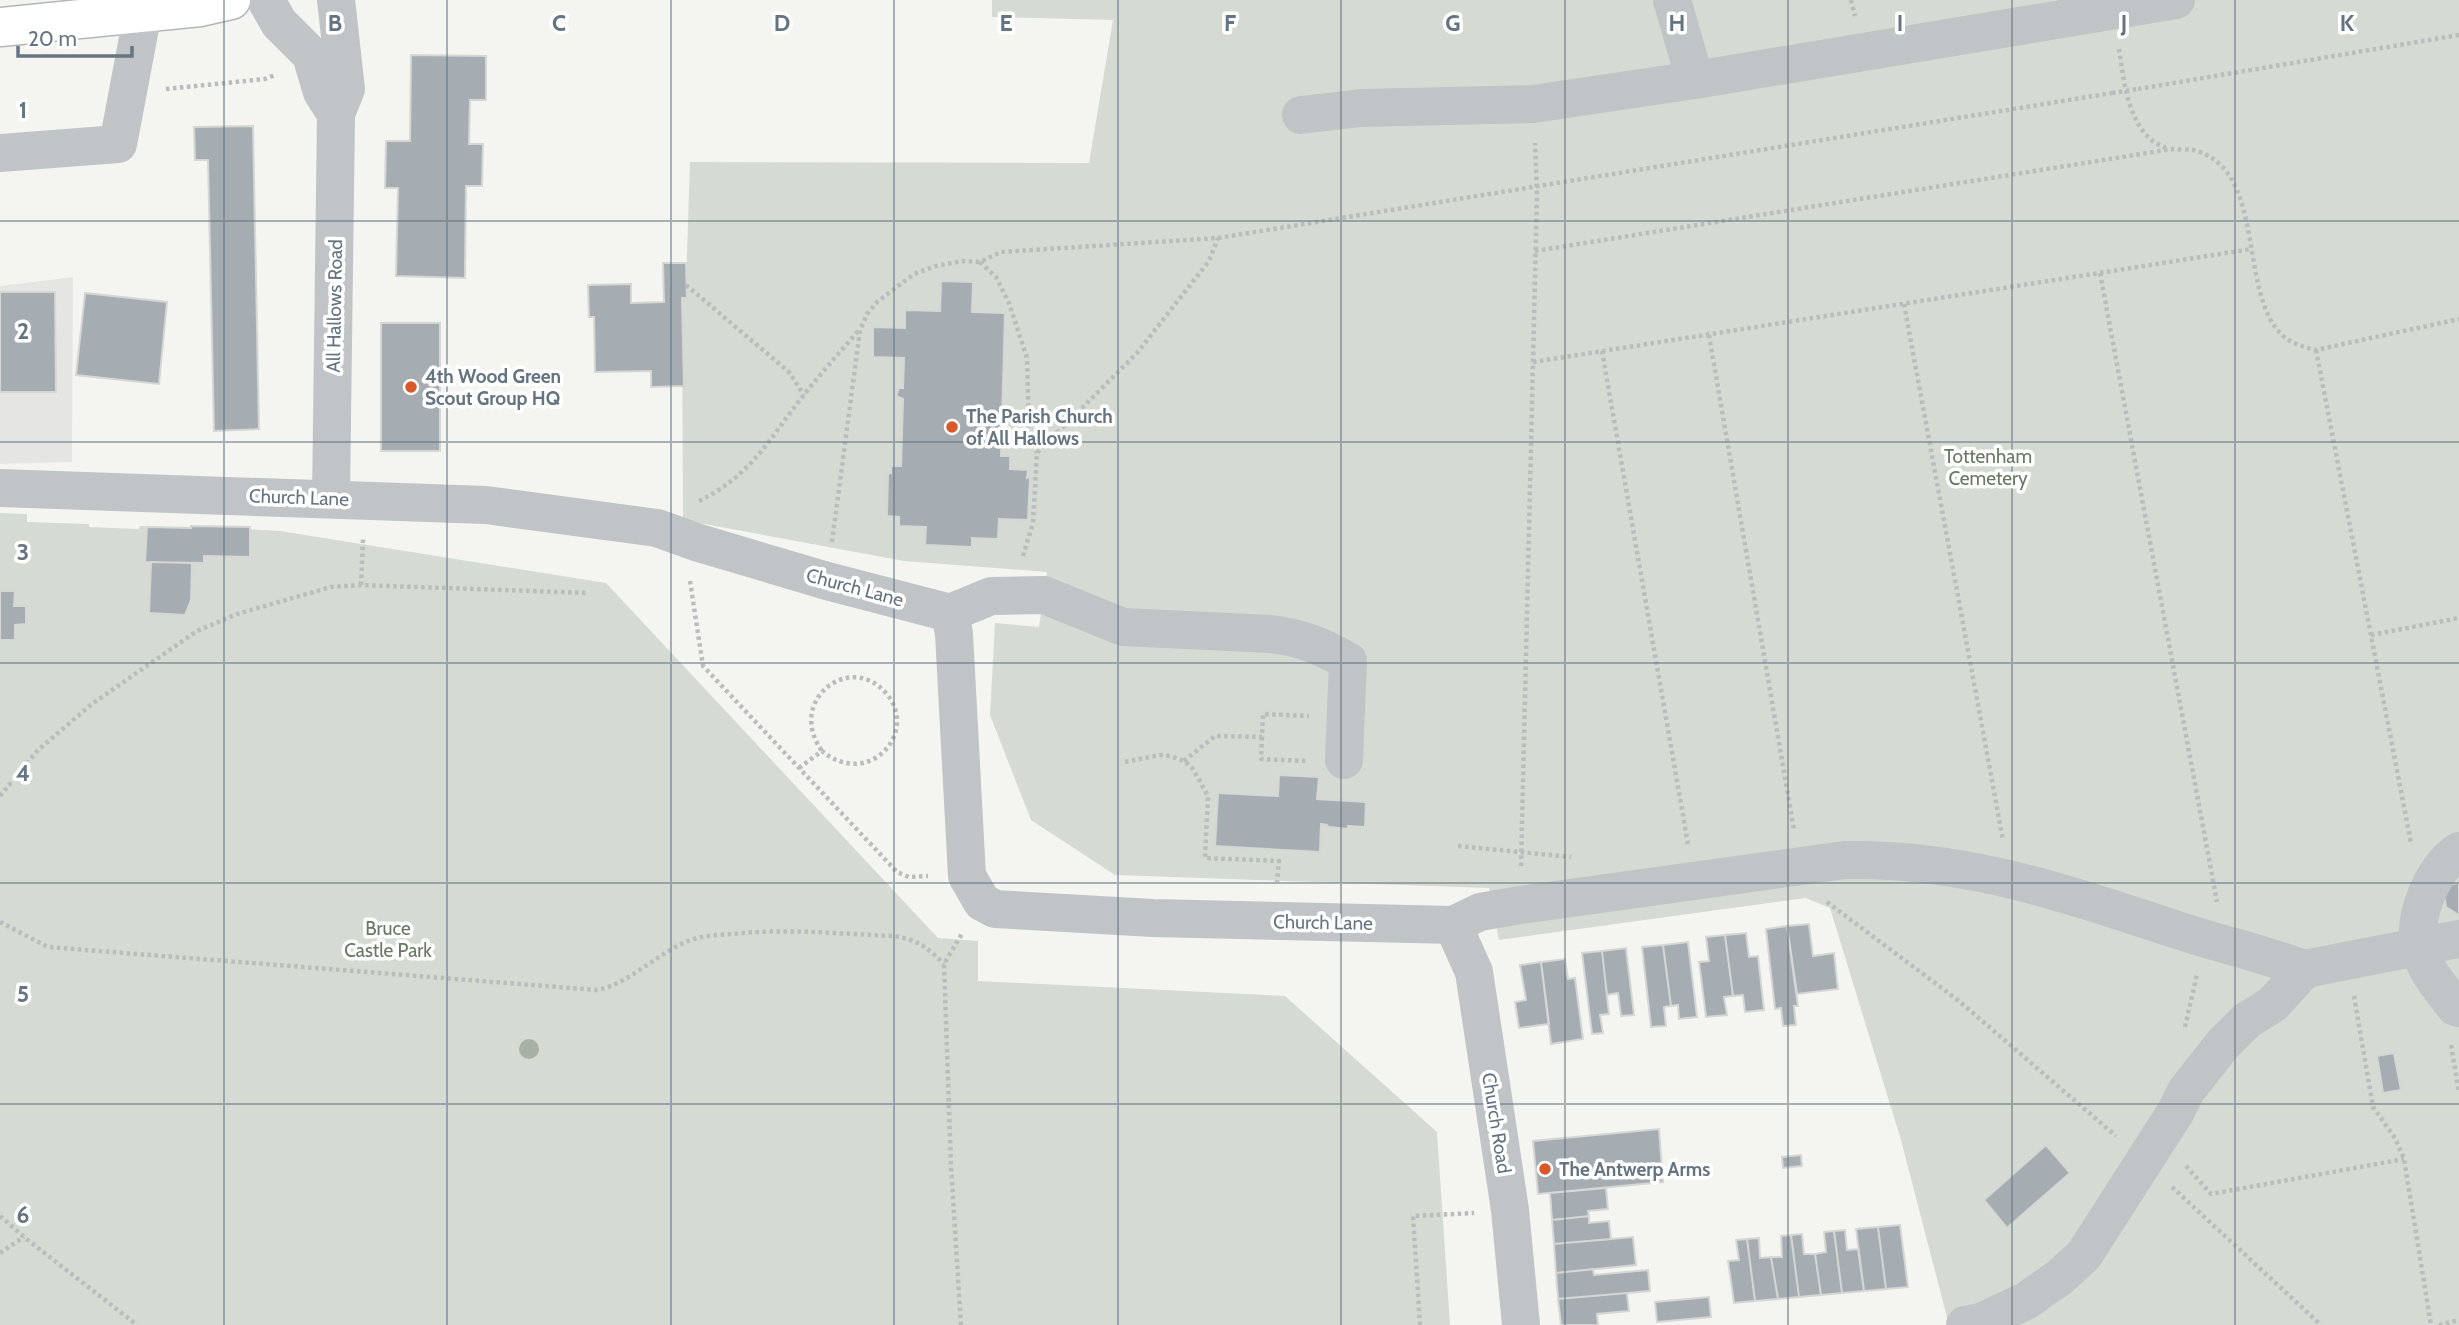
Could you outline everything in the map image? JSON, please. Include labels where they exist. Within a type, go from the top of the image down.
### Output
[{"type":"highway","points":[[0,27],[200,7],[231,0]]},
{"type":"street","name":"All Hallows Road","points":[[266,0],[279,23],[312,55],[322,92],[336,114]]},
{"type":"street","name":"All Hallows Road","points":[[331,498],[336,114],[346,89],[336,0]]},
{"type":"street","points":[[1672,0],[1695,80]]},
{"type":"street","points":[[1301,115],[1362,108],[1533,104],[1695,80],[2176,0]]},
{"type":"street","points":[[0,153],[118,144],[143,12]]},
{"type":"street","name":"Church Lane","points":[[0,488],[486,505],[657,528],[827,581],[950,613]]},
{"type":"street","points":[[974,889],[954,634],[950,613],[991,596],[1044,595],[1123,627],[1271,634],[1316,643],[1348,661],[1326,755]]},
{"type":"street","points":[[2457,1007],[2433,978],[2419,947],[2419,911],[2431,884],[2459,851]]},
{"type":"street","points":[[1454,925],[1480,912],[1520,905],[1845,860],[1888,859],[1928,863],[2010,878],[2305,969],[2459,940]]},
{"type":"street","name":"Church Lane","points":[[974,889],[995,909],[1026,912],[1153,918],[1454,925]]},
{"type":"street","name":"Church Road","points":[[1454,925],[1474,972],[1510,1210],[1521,1325]]},
{"type":"street","points":[[1965,1325],[1981,1322],[2026,1301],[2060,1277],[2084,1255],[2186,1091],[2223,1044],[2246,1021],[2273,1004],[2305,969]]},
{"type":"path","points":[[827,581],[860,330],[867,314],[877,302],[914,274],[936,266],[962,261],[980,262],[1000,252],[1218,238],[2459,35]]},
{"type":"path","points":[[127,93],[265,79],[285,71]]},
{"type":"path","points":[[2124,83],[2127,97],[2140,125],[2156,145],[2193,150],[2208,156],[2221,166],[2244,206],[2263,304],[2284,337],[2298,345],[2316,350],[2459,319]]},
{"type":"path","points":[[1520,905],[1535,251],[1533,104]]},
{"type":"path","points":[[1535,251],[2172,149]]},
{"type":"path","points":[[1037,453],[1137,353],[1209,261],[1218,238]]},
{"type":"path","points":[[1533,362],[2252,249]]},
{"type":"path","points":[[980,262],[996,277],[1009,303],[1027,358],[1029,434],[1037,453],[1033,523],[1019,567],[1016,595]]},
{"type":"path","points":[[2100,273],[2215,942],[2186,1014],[2181,1065],[2186,1091]]},
{"type":"path","points":[[686,285],[789,372],[804,396]]},
{"type":"path","points":[[1904,304],[2010,878]]},
{"type":"path","points":[[689,505],[720,490],[756,460],[804,396],[860,330]]},
{"type":"path","points":[[1709,334],[1800,867]]},
{"type":"path","points":[[2316,350],[2416,865],[2431,884]]},
{"type":"path","points":[[1602,351],[1690,855]]},
{"type":"path","points":[[691,575],[690,585],[704,666],[897,872],[909,877],[974,889],[944,964],[951,1167],[961,1325]]},
{"type":"path","points":[[0,796],[38,750],[92,704],[197,631],[237,614],[331,587],[361,585],[587,593]]},
{"type":"path","points":[[2371,635],[2459,618]]},
{"type":"path","points":[[855,678],[876,684],[885,692],[891,701],[897,723],[890,744],[883,753],[863,764],[852,764],[840,763],[821,751],[811,731],[810,719],[817,698],[824,690],[843,679],[855,678]]},
{"type":"path","points":[[1309,727],[1309,716],[1263,714],[1261,759],[1307,761],[1326,755]]},
{"type":"path","points":[[1184,761],[1215,736],[1262,737]]},
{"type":"path","points":[[799,768],[821,751]]},
{"type":"path","points":[[1125,762],[1160,755],[1184,761],[1203,783],[1208,796],[1205,858],[1279,862],[1277,890]]},
{"type":"path","points":[[1833,905],[2211,1194],[2404,1159]]},
{"type":"path","points":[[0,922],[48,947],[596,990],[617,984],[657,957],[690,940],[760,931],[912,939],[926,947],[944,964]]},
{"type":"path","points":[[2348,961],[2373,1107],[2395,1138],[2404,1159],[2431,1325]]},
{"type":"path","points":[[2457,1007],[2448,1030],[2459,1093]]},
{"type":"path","points":[[2152,1149],[2321,1325]]},
{"type":"path","points":[[1420,1325],[1413,1216],[1510,1210]]},
{"type":"path","points":[[0,1216],[137,1325]]},
{"type":"path","points":[[0,1253],[24,1237]]},
{"type":"path","points":[[2439,1325],[2459,1320]]},
{"type":"shaded area","points":[[73,277],[72,462],[0,464],[0,286]]},
{"type":"green space","name":"Tottenham Cemetery","points":[[992,0],[2459,0],[2459,1325],[1949,1325],[1901,1140],[1830,908],[1806,898],[1499,940],[1489,888],[1115,875],[1031,820],[990,715],[995,623],[1039,627],[1047,572],[904,561],[683,520],[682,298],[686,285],[690,162],[1089,163],[1113,20],[992,17]]},
{"type":"green space","name":"Bruce Castle Park","points":[[0,513],[27,514],[27,522],[89,524],[89,527],[139,529],[140,526],[191,526],[280,531],[606,583],[938,938],[978,941],[978,981],[1285,996],[1437,1132],[1450,1325],[0,1325]]},
{"type":"building","points":[[411,55],[486,56],[486,100],[470,100],[469,144],[483,144],[482,186],[466,186],[465,278],[396,276],[398,188],[385,188],[386,141],[410,141]]},
{"type":"building","points":[[253,126],[259,429],[214,431],[208,160],[195,160],[194,127]]},
{"type":"building","points":[[663,263],[686,263],[687,298],[682,298],[684,386],[651,387],[651,371],[595,372],[594,317],[589,317],[588,285],[631,284],[631,303],[664,302]]},
{"type":"building","name":"The Parish Church of All Hallows","points":[[941,281],[973,282],[972,312],[1005,313],[1001,456],[1010,456],[1010,469],[1028,470],[1027,478],[1030,477],[1028,520],[999,519],[998,539],[972,538],[972,547],[925,545],[926,527],[899,526],[899,517],[887,516],[888,474],[891,473],[891,466],[901,466],[903,399],[896,396],[899,388],[903,388],[904,358],[873,357],[873,327],[905,328],[905,310],[940,311]]},
{"type":"building","points":[[0,292],[55,292],[56,392],[0,392]]},
{"type":"building","points":[[85,293],[167,302],[159,384],[76,375]]},
{"type":"building","name":"4th Wood Green Scout Group HQ","points":[[381,323],[440,323],[440,451],[381,451]]},
{"type":"building","points":[[147,527],[250,527],[250,557],[204,556],[204,563],[145,562]]},
{"type":"building","points":[[151,562],[192,563],[191,600],[185,615],[149,613]]},
{"type":"building","points":[[0,591],[15,591],[14,606],[26,606],[26,624],[15,625],[15,640],[0,640]]},
{"type":"building","points":[[1279,775],[1319,777],[1317,799],[1366,802],[1365,827],[1348,826],[1348,829],[1321,824],[1320,852],[1215,846],[1218,793],[1278,796]]},
{"type":"building","points":[[2459,883],[2457,914],[2446,907],[2444,895],[2452,884]]},
{"type":"building","points":[[1809,924],[1813,956],[1834,953],[1838,989],[1797,994],[1787,926]]},
{"type":"building","points":[[1787,926],[1798,1006],[1794,1006],[1796,1025],[1783,1026],[1781,1008],[1775,1009],[1766,929]]},
{"type":"building","points":[[1746,933],[1749,957],[1758,956],[1764,1010],[1745,1012],[1743,995],[1733,996],[1725,935]]},
{"type":"building","points":[[1725,935],[1733,996],[1724,997],[1727,1015],[1706,1017],[1699,962],[1709,961],[1706,937]]},
{"type":"building","points":[[1688,942],[1697,1017],[1679,1019],[1678,1005],[1671,1006],[1663,945]]},
{"type":"building","points":[[1663,945],[1671,1006],[1664,1007],[1666,1026],[1651,1027],[1642,947]]},
{"type":"building","points":[[1626,948],[1634,1015],[1621,1016],[1618,993],[1607,995],[1602,951]]},
{"type":"building","points":[[1602,951],[1609,1014],[1600,1015],[1603,1033],[1592,1034],[1582,953]]},
{"type":"building","points":[[1565,959],[1568,979],[1575,978],[1583,1039],[1551,1044],[1541,962]]},
{"type":"building","points":[[1541,962],[1549,1024],[1519,1028],[1515,1002],[1526,1000],[1520,965]]},
{"type":"building","points":[[2394,1053],[2401,1090],[2383,1093],[2377,1056]]},
{"type":"building","points":[[1659,1129],[1663,1182],[1538,1194],[1533,1141]]},
{"type":"building","points":[[2046,1145],[2070,1173],[2007,1228],[1984,1200]]},
{"type":"building","points":[[1801,1155],[1802,1166],[1783,1168],[1782,1157]]},
{"type":"building","points":[[1606,1188],[1608,1209],[1588,1211],[1589,1216],[1552,1220],[1550,1193]]},
{"type":"building","points":[[1589,1216],[1589,1223],[1609,1221],[1611,1239],[1554,1244],[1552,1220]]},
{"type":"building","points":[[1900,1225],[1908,1287],[1886,1289],[1878,1227]]},
{"type":"building","points":[[1878,1227],[1886,1289],[1864,1291],[1856,1229]]},
{"type":"building","points":[[1845,1230],[1847,1250],[1858,1249],[1864,1291],[1842,1293],[1834,1231]]},
{"type":"building","points":[[1834,1231],[1842,1293],[1821,1295],[1815,1254],[1826,1252],[1824,1232]]},
{"type":"building","points":[[1802,1234],[1804,1254],[1815,1254],[1821,1295],[1799,1297],[1791,1235]]},
{"type":"building","points":[[1791,1235],[1799,1297],[1778,1299],[1771,1257],[1782,1257],[1781,1236]]},
{"type":"building","points":[[1633,1237],[1636,1265],[1556,1273],[1554,1244]]},
{"type":"building","points":[[1759,1238],[1760,1258],[1771,1257],[1778,1299],[1755,1301],[1747,1239]]},
{"type":"building","points":[[1747,1239],[1755,1301],[1734,1303],[1728,1261],[1739,1260],[1736,1240]]},
{"type":"building","points":[[1593,1269],[1594,1275],[1648,1270],[1650,1291],[1558,1299],[1556,1273]]},
{"type":"building","points":[[1627,1293],[1629,1311],[1597,1314],[1598,1325],[1561,1325],[1558,1299]]},
{"type":"building","points":[[1709,1297],[1711,1317],[1657,1322],[1655,1302]]},
{"type":"place","name":"4th Wood Green Scout Group HQ","points":[[411,387]]},
{"type":"place","name":"The Parish Church of All Hallows","points":[[952,427]]},
{"type":"place","name":"The Antwerp Arms","points":[[1545,1169]]}]
